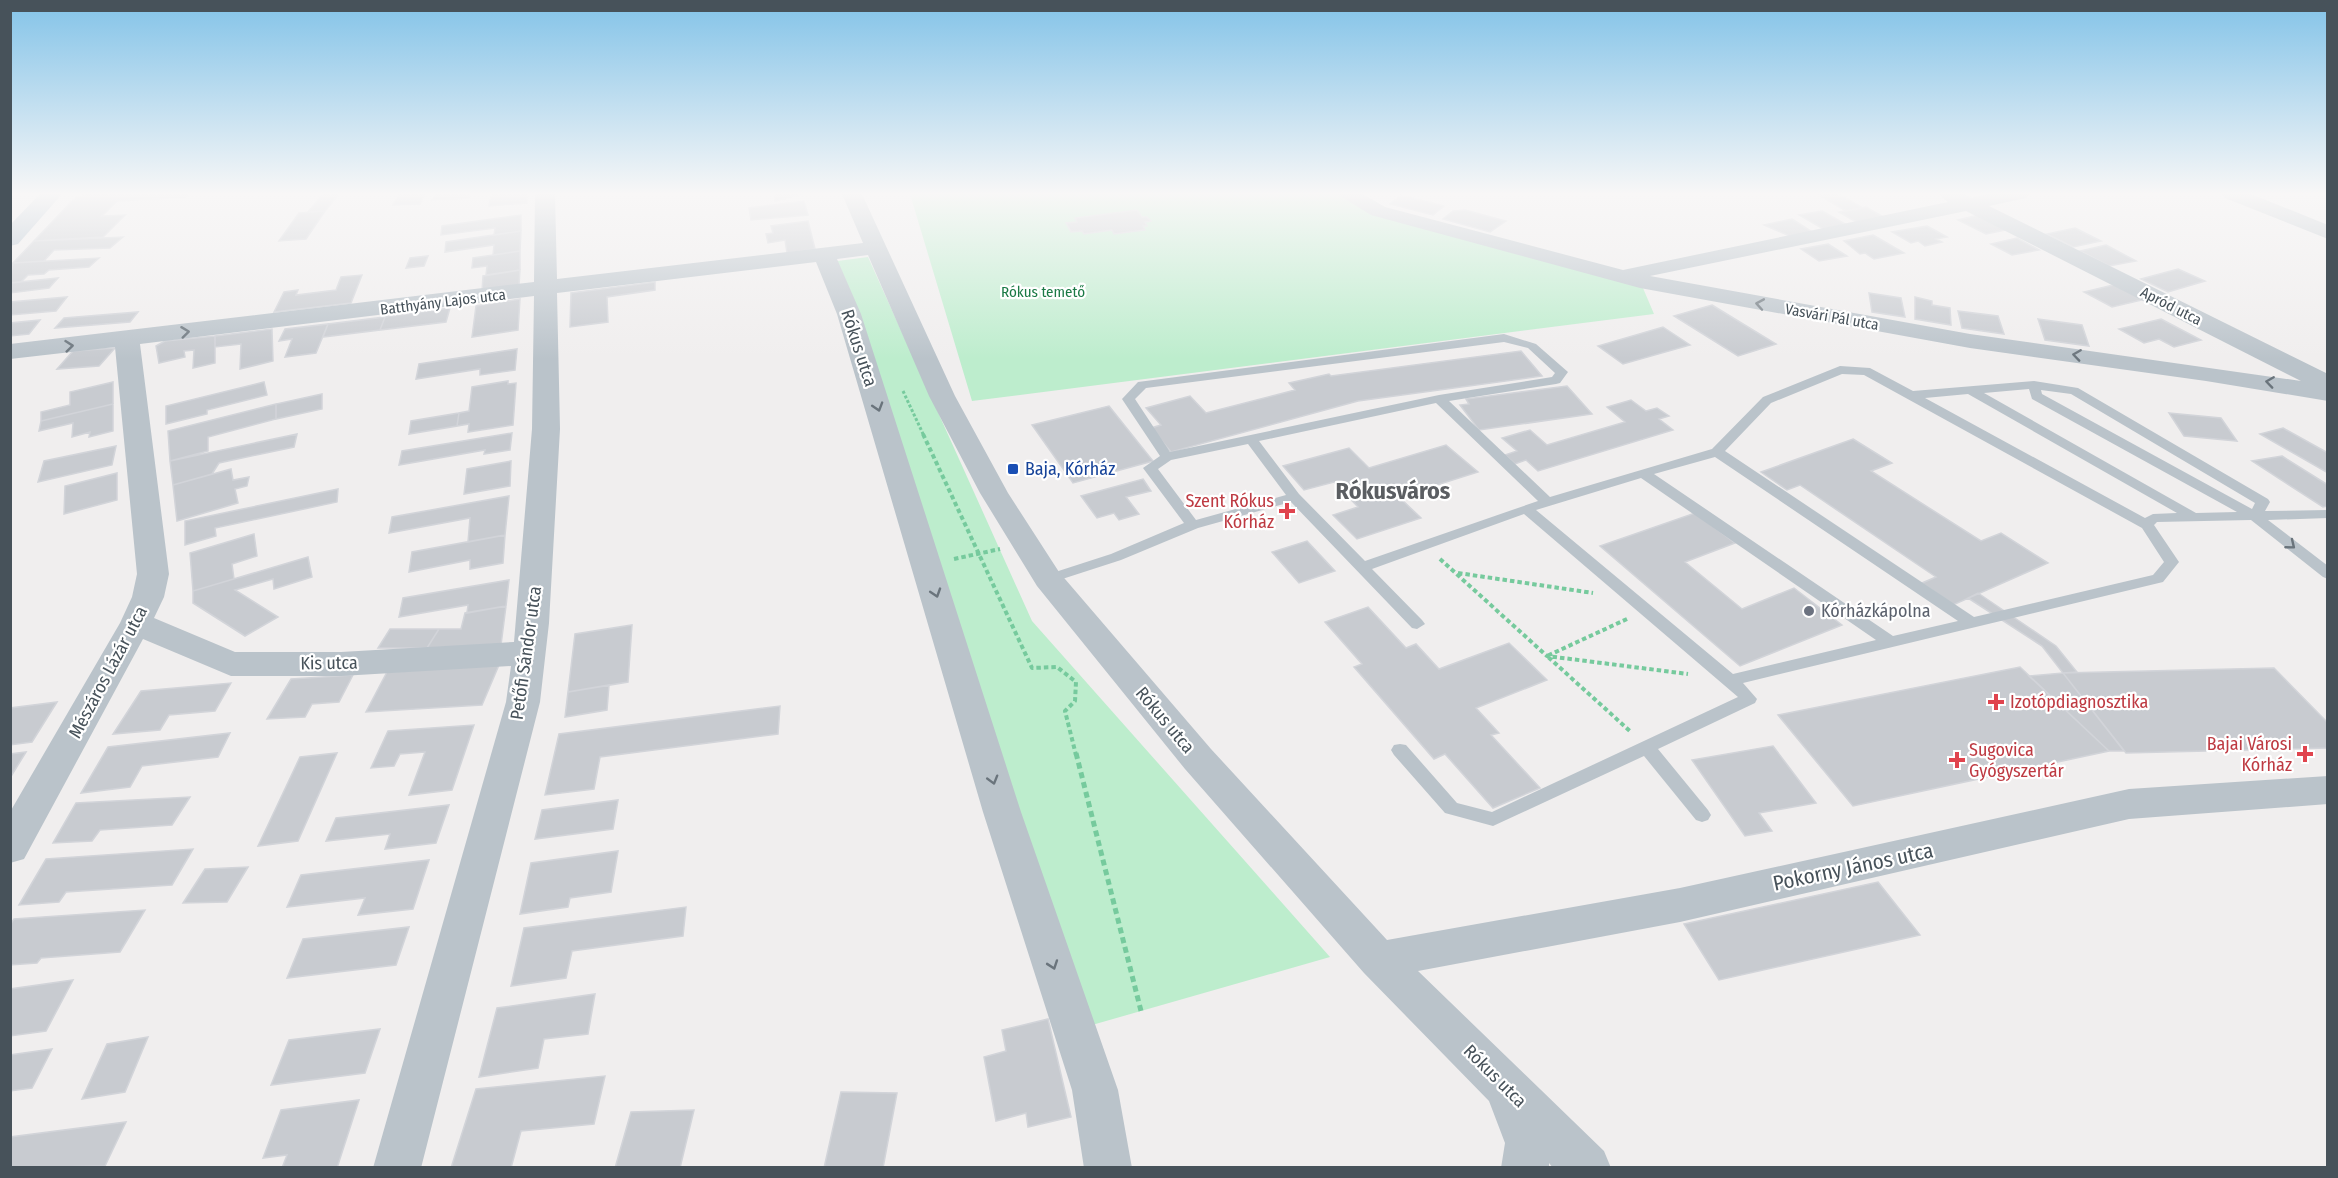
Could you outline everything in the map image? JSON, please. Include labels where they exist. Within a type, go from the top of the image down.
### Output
[{"type":"street","name":"Petőfi Sándor utca","points":[[397,1167],[523,702],[529,653],[546,429],[545,249]]},
{"type":"street","name":"Batthyány Lajos utca","points":[[10,352],[865,249]]},
{"type":"street","name":"Rókus utca","points":[[875,249],[942,396],[994,493],[1048,579],[1198,759],[1379,960],[1587,1167]]},
{"type":"street","name":"Vasvári Pál utca","points":[[1519,249],[1619,276],[1970,341],[2216,374],[2326,386]]},
{"type":"street","points":[[1619,276],[1752,249]]},
{"type":"street","name":"Apród utca","points":[[2056,249],[2326,386]]},
{"type":"street","name":"Rókus utca","points":[[823,253],[849,314],[1002,813],[1095,1090],[1108,1167]]},
{"type":"street","name":"Mészáros Lázár utca","points":[[10,848],[136,623],[148,597],[153,574],[127,339]]},
{"type":"street","name":"Kis utca","points":[[136,623],[231,664],[341,664],[529,653]]},
{"type":"street","name":"Pokorny János utca","points":[[1379,960],[1680,905],[1918,854],[2129,804],[2328,790]]},
{"type":"street","points":[[1505,1085],[1528,1143],[1525,1167]]},
{"type":"lane","points":[[1167,457],[1128,399],[1142,385],[1504,338],[1532,346],[1562,372],[1556,380],[1439,399],[1167,457],[1150,468],[1193,525]]},
{"type":"lane","points":[[1362,567],[1547,502],[1717,452],[1767,400],[1840,370],[1866,371],[2147,525],[2172,562],[2158,579],[1889,640],[1730,680]]},
{"type":"lane","points":[[2034,385],[2036,396],[2256,516],[2328,574]]},
{"type":"lane","points":[[1911,395],[2034,385],[2074,391],[2263,502],[2256,516]]},
{"type":"lane","points":[[1970,390],[2194,517]]},
{"type":"lane","points":[[1439,399],[1547,502]]},
{"type":"lane","points":[[1251,439],[1294,497],[1417,624]]},
{"type":"lane","points":[[1717,452],[1970,622]]},
{"type":"lane","points":[[1643,473],[1889,640]]},
{"type":"lane","points":[[1048,579],[1116,557],[1193,525],[1294,497]]},
{"type":"lane","points":[[1400,750],[1451,808],[1492,819],[1749,699],[1730,680],[1526,509]]},
{"type":"lane","points":[[2147,525],[2153,518],[2328,514]]},
{"type":"lane","points":[[1647,747],[1702,815]]},
{"type":"path","points":[[898,381],[1032,668],[1057,667],[1076,682],[1075,701],[1065,711],[1141,1011]]},
{"type":"path","points":[[1426,545],[1647,747]]},
{"type":"path","points":[[927,565],[1009,547]]},
{"type":"path","points":[[1457,573],[1632,598]]},
{"type":"path","points":[[1546,656],[1647,610]]},
{"type":"path","points":[[1546,656],[1730,680]]},
{"type":"green space","name":"Rókus temető","points":[[926,249],[1520,249],[1640,281],[1654,314],[972,401]]},
{"type":"green space","points":[[868,257],[1032,621],[1330,957],[1092,1025],[830,262]]},
{"type":"building","points":[[26,249],[83,249],[54,250],[44,261],[13,263]]},
{"type":"building","points":[[445,249],[466,249],[445,252]]},
{"type":"building","points":[[494,249],[520,249],[520,251],[493,255]]},
{"type":"building","points":[[786,249],[815,249],[787,253]]},
{"type":"building","points":[[1801,249],[1836,249],[1847,256],[1819,261]]},
{"type":"building","points":[[1854,249],[1897,249],[1904,253],[1874,259],[1865,253],[1860,254]]},
{"type":"building","points":[[2000,249],[2039,250],[2012,255]]},
{"type":"building","points":[[2113,249],[2136,261],[2109,266],[2080,251]]},
{"type":"building","points":[[520,251],[520,270],[486,275],[487,266],[472,268],[473,258]]},
{"type":"building","points":[[428,256],[424,266],[406,268],[410,258]]},
{"type":"building","points":[[99,258],[89,267],[49,270],[44,274],[28,275],[21,282],[10,283],[13,263]]},
{"type":"building","points":[[2178,269],[2205,281],[2168,292],[2141,279]]},
{"type":"building","points":[[520,270],[519,285],[482,291],[483,276]]},
{"type":"building","points":[[362,275],[351,303],[274,312],[284,292],[298,290],[296,295],[336,290],[341,277]]},
{"type":"building","points":[[58,278],[49,288],[10,293],[10,283]]},
{"type":"building","points":[[655,282],[655,290],[607,297],[608,322],[570,327],[571,293]]},
{"type":"building","points":[[2117,284],[2146,299],[2112,307],[2084,292]]},
{"type":"building","points":[[1869,293],[1901,298],[1905,317],[1872,312]]},
{"type":"building","points":[[67,297],[56,311],[10,315],[10,302]]},
{"type":"building","points":[[1915,297],[1932,301],[1932,305],[1950,308],[1951,325],[1915,319]]},
{"type":"building","points":[[520,299],[518,330],[472,337],[476,306]]},
{"type":"building","points":[[1712,305],[1776,344],[1738,356],[1674,316]]},
{"type":"building","points":[[450,308],[446,322],[380,330],[385,317]]},
{"type":"building","points":[[1958,311],[1998,316],[2004,334],[1962,328]]},
{"type":"building","points":[[138,312],[130,322],[55,328],[64,318]]},
{"type":"building","points":[[385,317],[380,330],[323,337],[328,324]]},
{"type":"building","points":[[2038,319],[2082,325],[2089,346],[2045,340]]},
{"type":"building","points":[[2161,319],[2201,340],[2174,347],[2159,339],[2144,343],[2119,329]]},
{"type":"building","points":[[40,320],[29,334],[10,336],[10,323]]},
{"type":"building","points":[[328,324],[316,353],[285,357],[292,339],[279,341],[285,329]]},
{"type":"building","points":[[1663,327],[1690,345],[1623,364],[1598,346]]},
{"type":"building","points":[[272,329],[273,361],[240,369],[241,344],[215,347],[215,336]]},
{"type":"building","points":[[215,336],[215,363],[193,368],[194,350],[184,351],[185,357],[159,363],[156,346],[165,341]]},
{"type":"building","points":[[115,348],[99,366],[57,369],[73,351]]},
{"type":"building","points":[[517,349],[515,370],[480,375],[480,369],[416,379],[419,364]]},
{"type":"building","points":[[1521,351],[1542,376],[1358,401],[1171,452],[1151,428],[1161,425],[1146,408],[1190,396],[1206,413],[1295,390],[1289,383],[1329,374],[1331,376]]},
{"type":"building","points":[[508,381],[508,384],[516,383],[513,425],[468,432],[469,424],[457,426],[459,413],[469,411],[472,387]]},
{"type":"building","points":[[113,382],[113,404],[41,421],[41,412],[70,405],[70,392]]},
{"type":"building","points":[[264,382],[267,395],[207,410],[207,414],[166,424],[166,406]]},
{"type":"building","points":[[1567,386],[1592,414],[1479,430],[1460,405],[1469,404],[1466,399]]},
{"type":"building","points":[[322,394],[322,409],[276,419],[276,404]]},
{"type":"building","points":[[1631,400],[1646,411],[1657,408],[1669,416],[1659,419],[1673,430],[1538,471],[1526,460],[1515,464],[1505,455],[1517,451],[1502,438],[1530,430],[1547,445],[1625,422],[1607,407]]},
{"type":"building","points":[[113,404],[113,431],[89,437],[90,432],[72,437],[73,423],[39,431],[41,421]]},
{"type":"building","points":[[276,404],[276,419],[208,437],[208,451],[170,461],[168,431]]},
{"type":"building","points":[[1109,406],[1153,461],[1073,483],[1032,425]]},
{"type":"building","points":[[459,413],[457,426],[409,434],[411,421]]},
{"type":"building","points":[[2169,413],[2221,418],[2237,441],[2184,436]]},
{"type":"building","points":[[2283,428],[2328,453],[2328,473],[2260,434]]},
{"type":"building","points":[[512,433],[510,450],[484,454],[485,450],[399,465],[402,451]]},
{"type":"building","points":[[297,434],[294,447],[219,463],[212,474],[173,485],[170,461]]},
{"type":"building","points":[[1853,439],[1892,463],[1871,471],[1981,541],[2001,533],[2048,563],[1953,605],[1922,583],[1936,577],[1800,485],[1787,490],[1761,472]]},
{"type":"building","points":[[1446,445],[1478,472],[1399,497],[1421,518],[1357,539],[1333,515],[1358,507],[1334,482],[1304,490],[1283,466],[1349,448],[1369,468]]},
{"type":"building","points":[[116,446],[112,465],[38,482],[44,461]]},
{"type":"building","points":[[2282,456],[2328,485],[2328,506],[2323,507],[2252,461]]},
{"type":"building","points":[[511,461],[510,486],[464,494],[467,469]]},
{"type":"building","points":[[231,469],[233,480],[249,477],[247,486],[235,489],[238,503],[177,521],[173,485]]},
{"type":"building","points":[[117,473],[117,500],[64,514],[65,486]]},
{"type":"building","points":[[1143,479],[1151,491],[1126,497],[1139,514],[1119,520],[1114,513],[1097,518],[1081,496]]},
{"type":"building","points":[[338,489],[337,502],[215,528],[216,536],[185,545],[185,521]]},
{"type":"building","points":[[509,496],[505,535],[468,542],[470,518],[389,533],[392,517]]},
{"type":"building","points":[[1695,513],[1735,543],[1685,562],[1742,609],[1794,588],[1842,625],[1740,666],[1600,546]]},
{"type":"building","points":[[254,534],[257,556],[232,564],[234,579],[193,591],[190,553]]},
{"type":"building","points":[[505,535],[503,563],[470,569],[470,560],[409,572],[412,552]]},
{"type":"building","points":[[1307,541],[1335,571],[1299,583],[1272,552]]},
{"type":"building","points":[[308,557],[312,577],[274,589],[273,579],[235,590],[278,617],[245,636],[193,603],[193,591]]},
{"type":"building","points":[[509,580],[506,606],[467,613],[468,605],[399,617],[403,598]]},
{"type":"building","points":[[1978,593],[2056,646],[2077,672],[2063,673],[2042,646],[1968,598]]},
{"type":"building","points":[[506,606],[501,645],[427,648],[439,629],[461,629],[465,613]]},
{"type":"building","points":[[1368,607],[1406,648],[1416,644],[1439,669],[1509,643],[1547,680],[1476,708],[1499,733],[1491,735],[1540,788],[1493,808],[1445,754],[1434,759],[1354,667],[1362,664],[1325,622]]},
{"type":"building","points":[[632,625],[628,682],[568,692],[575,634]]},
{"type":"building","points":[[390,629],[439,629],[427,648],[378,648]]},
{"type":"building","points":[[499,665],[482,705],[366,712],[387,672]]},
{"type":"building","points":[[2020,667],[2109,751],[1853,806],[1778,715]]},
{"type":"building","points":[[2274,668],[2328,723],[2328,748],[2126,753],[2063,673]]},
{"type":"building","points":[[2063,673],[2124,751],[2109,751],[2029,676]]},
{"type":"building","points":[[353,675],[339,702],[312,704],[305,717],[267,719],[291,679]]},
{"type":"building","points":[[231,683],[215,711],[169,715],[160,730],[113,734],[141,691]]},
{"type":"building","points":[[609,685],[607,710],[565,717],[568,692]]},
{"type":"building","points":[[57,702],[32,742],[10,745],[10,708]]},
{"type":"building","points":[[780,706],[778,734],[600,757],[594,789],[545,795],[559,734]]},
{"type":"building","points":[[474,725],[452,790],[409,795],[425,752],[400,754],[394,766],[371,768],[388,731]]},
{"type":"building","points":[[230,733],[218,757],[142,766],[130,787],[81,793],[108,747]]},
{"type":"building","points":[[1773,746],[1816,803],[1759,813],[1772,831],[1745,836],[1692,760]]},
{"type":"building","points":[[26,752],[10,778],[10,754]]},
{"type":"building","points":[[337,753],[298,841],[258,846],[300,757]]},
{"type":"building","points":[[190,797],[172,825],[100,830],[92,841],[53,843],[76,803]]},
{"type":"building","points":[[618,800],[613,829],[535,839],[542,810]]},
{"type":"building","points":[[449,805],[436,843],[385,849],[390,834],[326,841],[336,818]]},
{"type":"building","points":[[193,849],[172,885],[66,892],[59,902],[19,905],[46,859]]},
{"type":"building","points":[[618,851],[611,892],[570,898],[568,907],[520,914],[531,863]]},
{"type":"building","points":[[429,860],[413,909],[358,915],[365,898],[287,907],[301,875]]},
{"type":"building","points":[[248,867],[227,902],[183,903],[205,869]]},
{"type":"building","points":[[1878,882],[1920,935],[1719,980],[1684,924]]},
{"type":"building","points":[[686,907],[683,936],[572,951],[566,978],[511,986],[524,928]]},
{"type":"building","points":[[145,910],[120,952],[41,958],[37,963],[10,965],[10,925],[14,919]]},
{"type":"building","points":[[409,927],[396,965],[287,978],[303,939]]},
{"type":"building","points":[[73,980],[46,1031],[10,1036],[10,989]]},
{"type":"building","points":[[595,994],[588,1034],[544,1039],[538,1068],[479,1077],[497,1008]]},
{"type":"building","points":[[1048,1019],[1071,1117],[1028,1127],[1026,1113],[996,1121],[984,1057],[1006,1051],[1002,1030]]},
{"type":"building","points":[[380,1029],[365,1073],[271,1085],[289,1040]]},
{"type":"building","points":[[148,1037],[125,1092],[82,1099],[107,1044]]},
{"type":"building","points":[[52,1049],[32,1088],[10,1091],[10,1055]]},
{"type":"building","points":[[605,1076],[594,1124],[521,1131],[511,1168],[451,1168],[476,1089]]},
{"type":"building","points":[[841,1092],[897,1093],[883,1168],[824,1168]]},
{"type":"building","points":[[359,1100],[337,1168],[282,1168],[287,1155],[263,1158],[281,1110]]},
{"type":"building","points":[[694,1110],[680,1168],[615,1168],[631,1112]]},
{"type":"building","points":[[126,1122],[105,1166],[10,1168],[10,1137]]},
{"type":"place","name":"Baja, Kórház","points":[[1013,469]]},
{"type":"place","name":"Szent Rókus Kórház","points":[[1287,511]]},
{"type":"place","name":"Kórházkápolna","points":[[1809,611]]},
{"type":"place","name":"Izotópdiagnosztika","points":[[1996,702]]},
{"type":"place","name":"Bajai Városi Kórház","points":[[2305,754]]},
{"type":"place","name":"Sugovica Gyógyszertár","points":[[1957,760]]},
{"type":"district","name":"Rókusváros","points":[[1393,491]]}]
